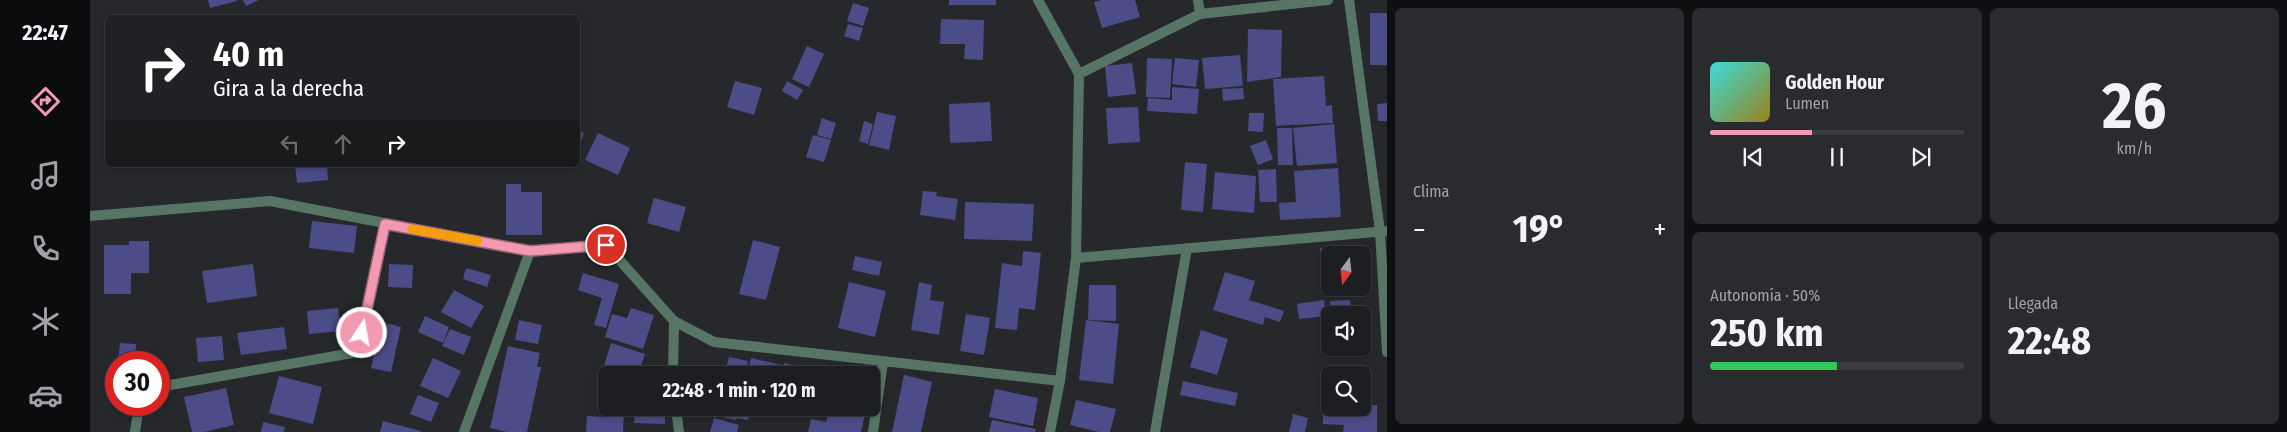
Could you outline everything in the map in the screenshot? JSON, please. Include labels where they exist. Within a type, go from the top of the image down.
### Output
[{"type":"street","points":[[1038,0],[1079,74],[1076,258],[1060,381],[1050,432]]},
{"type":"street","points":[[1198,0],[1200,14]]},
{"type":"street","points":[[1079,74],[1200,14],[1328,0]]},
{"type":"street","points":[[1349,0],[1383,231],[1387,352]]},
{"type":"street","points":[[90,216],[270,201],[530,251],[606,245],[674,321],[714,342],[1060,381]]},
{"type":"street","points":[[170,385],[358,352],[385,224]]},
{"type":"street","points":[[1076,258],[1383,231]]},
{"type":"street","points":[[1155,432],[1187,248]]},
{"type":"street","points":[[464,432],[530,251]]},
{"type":"street","points":[[673,366],[674,321]]},
{"type":"street","points":[[873,432],[883,362]]},
{"type":"street","points":[[135,432],[137,416]]},
{"type":"street","points":[[677,416],[679,432]]},
{"type":"building","points":[[208,0],[237,0],[237,1],[210,8]]},
{"type":"building","points":[[243,0],[259,0],[246,6]]},
{"type":"building","points":[[949,0],[996,0],[996,5],[949,5]]},
{"type":"building","points":[[1101,0],[1135,0],[1140,17],[1102,28],[1094,2]]},
{"type":"building","points":[[853,3],[869,8],[863,26],[847,21]]},
{"type":"building","points":[[1370,13],[1387,13],[1387,65],[1370,65]]},
{"type":"building","points":[[941,19],[984,20],[983,60],[964,59],[965,44],[940,44]]},
{"type":"building","points":[[848,24],[863,28],[859,41],[844,36]]},
{"type":"building","points":[[1248,29],[1282,30],[1281,77],[1247,82]]},
{"type":"building","points":[[807,46],[824,54],[809,87],[792,79]]},
{"type":"building","points":[[1240,55],[1243,86],[1205,89],[1202,58]]},
{"type":"building","points":[[1147,58],[1172,59],[1170,98],[1146,97]]},
{"type":"building","points":[[1175,58],[1199,60],[1196,87],[1172,84]]},
{"type":"building","points":[[1132,63],[1136,94],[1108,97],[1105,66]]},
{"type":"building","points":[[1324,76],[1326,106],[1332,105],[1333,123],[1293,125],[1292,123],[1292,125],[1276,126],[1273,79]]},
{"type":"building","points":[[735,81],[762,88],[754,115],[727,107]]},
{"type":"building","points":[[787,81],[803,90],[797,100],[782,91]]},
{"type":"building","points":[[1172,87],[1199,89],[1197,114],[1147,111],[1148,98],[1172,100]]},
{"type":"building","points":[[1243,88],[1244,99],[1223,101],[1222,89]]},
{"type":"building","points":[[990,102],[992,141],[950,143],[949,104]]},
{"type":"building","points":[[1387,103],[1387,121],[1378,121],[1377,104]]},
{"type":"building","points":[[1138,107],[1140,142],[1108,144],[1106,108]]},
{"type":"building","points":[[877,112],[896,116],[889,150],[869,145]]},
{"type":"building","points":[[1249,113],[1264,113],[1263,132],[1248,131]]},
{"type":"building","points":[[822,118],[836,123],[831,139],[817,135]]},
{"type":"building","points":[[864,121],[873,124],[868,144],[859,141]]},
{"type":"building","points":[[1334,124],[1337,163],[1297,166],[1293,128]]},
{"type":"building","points":[[1277,128],[1292,128],[1293,165],[1278,165]]},
{"type":"building","points":[[580,132],[584,133],[580,144]]},
{"type":"building","points":[[598,133],[630,148],[618,175],[585,160]]},
{"type":"building","points":[[813,135],[831,140],[824,162],[806,157]]},
{"type":"building","points":[[1266,140],[1273,159],[1258,165],[1250,146]]},
{"type":"building","points":[[1185,162],[1207,164],[1203,212],[1181,210]]},
{"type":"building","points":[[295,167],[327,167],[328,180],[297,183]]},
{"type":"building","points":[[1338,168],[1341,217],[1280,220],[1279,203],[1296,202],[1294,171]]},
{"type":"building","points":[[1276,169],[1277,202],[1260,202],[1258,170]]},
{"type":"building","points":[[1215,172],[1256,176],[1254,213],[1212,209]]},
{"type":"building","points":[[506,184],[521,184],[521,192],[542,192],[542,235],[506,235]]},
{"type":"building","points":[[923,191],[937,192],[936,196],[958,199],[955,220],[920,215]]},
{"type":"building","points":[[654,198],[686,207],[679,232],[647,223]]},
{"type":"building","points":[[965,202],[1034,204],[1032,241],[964,239]]},
{"type":"building","points":[[312,221],[357,226],[354,253],[309,248]]},
{"type":"building","points":[[753,240],[780,247],[766,300],[739,294]]},
{"type":"building","points":[[129,241],[149,241],[149,273],[131,273],[131,294],[104,294],[104,245],[129,245]]},
{"type":"building","points":[[1023,251],[1041,253],[1035,310],[1019,308],[1017,330],[995,328],[1002,263],[1022,266]]},
{"type":"building","points":[[855,256],[882,262],[879,276],[852,270]]},
{"type":"building","points":[[253,264],[257,296],[207,303],[202,271]]},
{"type":"building","points":[[389,264],[413,265],[412,288],[388,287]]},
{"type":"building","points":[[466,268],[491,275],[487,287],[463,279]]},
{"type":"building","points":[[1225,272],[1255,281],[1249,300],[1284,311],[1280,322],[1265,317],[1263,325],[1213,310]]},
{"type":"building","points":[[583,273],[619,284],[606,328],[594,325],[602,298],[578,290]]},
{"type":"building","points":[[849,282],[886,291],[875,337],[838,328]]},
{"type":"building","points":[[919,282],[932,285],[930,300],[944,302],[939,335],[911,330]]},
{"type":"building","points":[[1089,285],[1116,285],[1116,321],[1088,320]]},
{"type":"building","points":[[454,290],[484,306],[471,328],[441,312]]},
{"type":"building","points":[[1324,300],[1325,306],[1321,306],[1321,317],[1299,319],[1297,304]]},
{"type":"building","points":[[1350,300],[1351,306],[1330,306],[1330,301]]},
{"type":"building","points":[[338,308],[341,331],[309,334],[307,311]]},
{"type":"building","points":[[631,308],[654,315],[643,349],[605,337],[612,314],[627,318]]},
{"type":"building","points":[[966,314],[990,318],[984,355],[960,351]]},
{"type":"building","points":[[425,316],[449,327],[443,343],[418,332]]},
{"type":"building","points":[[519,320],[542,325],[538,344],[515,340]]},
{"type":"building","points":[[1086,320],[1119,324],[1113,384],[1079,380]]},
{"type":"building","points":[[381,322],[401,327],[391,372],[371,368]]},
{"type":"building","points":[[284,327],[287,349],[241,355],[237,333]]},
{"type":"building","points":[[450,329],[471,337],[464,355],[442,346]]},
{"type":"building","points":[[1201,330],[1228,339],[1217,375],[1190,367]]},
{"type":"building","points":[[222,336],[224,360],[198,362],[196,338]]},
{"type":"building","points":[[120,343],[136,344],[136,351],[119,351]]},
{"type":"building","points":[[611,343],[645,354],[641,366],[604,366]]},
{"type":"building","points":[[508,346],[540,353],[537,367],[541,367],[527,432],[507,432],[490,428]]},
{"type":"building","points":[[729,357],[748,361],[747,366],[726,366]]},
{"type":"building","points":[[433,358],[461,371],[448,398],[420,386]]},
{"type":"building","points":[[751,358],[782,365],[782,366],[749,366]]},
{"type":"building","points":[[784,363],[794,365],[794,366],[784,366]]},
{"type":"building","points":[[904,375],[932,382],[921,432],[892,432]]},
{"type":"building","points":[[279,376],[322,387],[313,424],[269,413]]},
{"type":"building","points":[[1183,381],[1238,393],[1235,406],[1180,395]]},
{"type":"building","points":[[226,388],[234,425],[204,432],[192,432],[184,397]]},
{"type":"building","points":[[995,389],[1038,398],[1033,426],[989,417]]},
{"type":"building","points":[[418,395],[439,403],[431,422],[410,414]]},
{"type":"building","points":[[1076,400],[1116,409],[1110,432],[1099,432],[1070,425]]},
{"type":"building","points":[[1371,405],[1377,405],[1377,432],[1343,432],[1344,425],[1323,424],[1323,416],[1371,416]]},
{"type":"building","points":[[1293,414],[1308,418],[1305,432],[1289,432]]},
{"type":"building","points":[[587,416],[624,416],[623,432],[586,432]]},
{"type":"building","points":[[635,416],[665,416],[665,424],[634,423]]},
{"type":"building","points":[[719,416],[749,416],[748,420],[737,418],[736,420]]},
{"type":"building","points":[[828,416],[864,416],[861,432],[808,432],[811,419],[826,422]]},
{"type":"building","points":[[714,418],[739,425],[737,432],[710,432]]},
{"type":"building","points":[[992,420],[1036,429],[1035,432],[989,432]]},
{"type":"building","points":[[383,421],[421,431],[421,432],[380,432]]},
{"type":"building","points":[[263,422],[285,427],[284,432],[261,432]]},
{"type":"slow traffic","points":[[412,229],[478,241]]},
{"type":"route","points":[[362,333],[385,224],[530,251],[606,245]]}]
